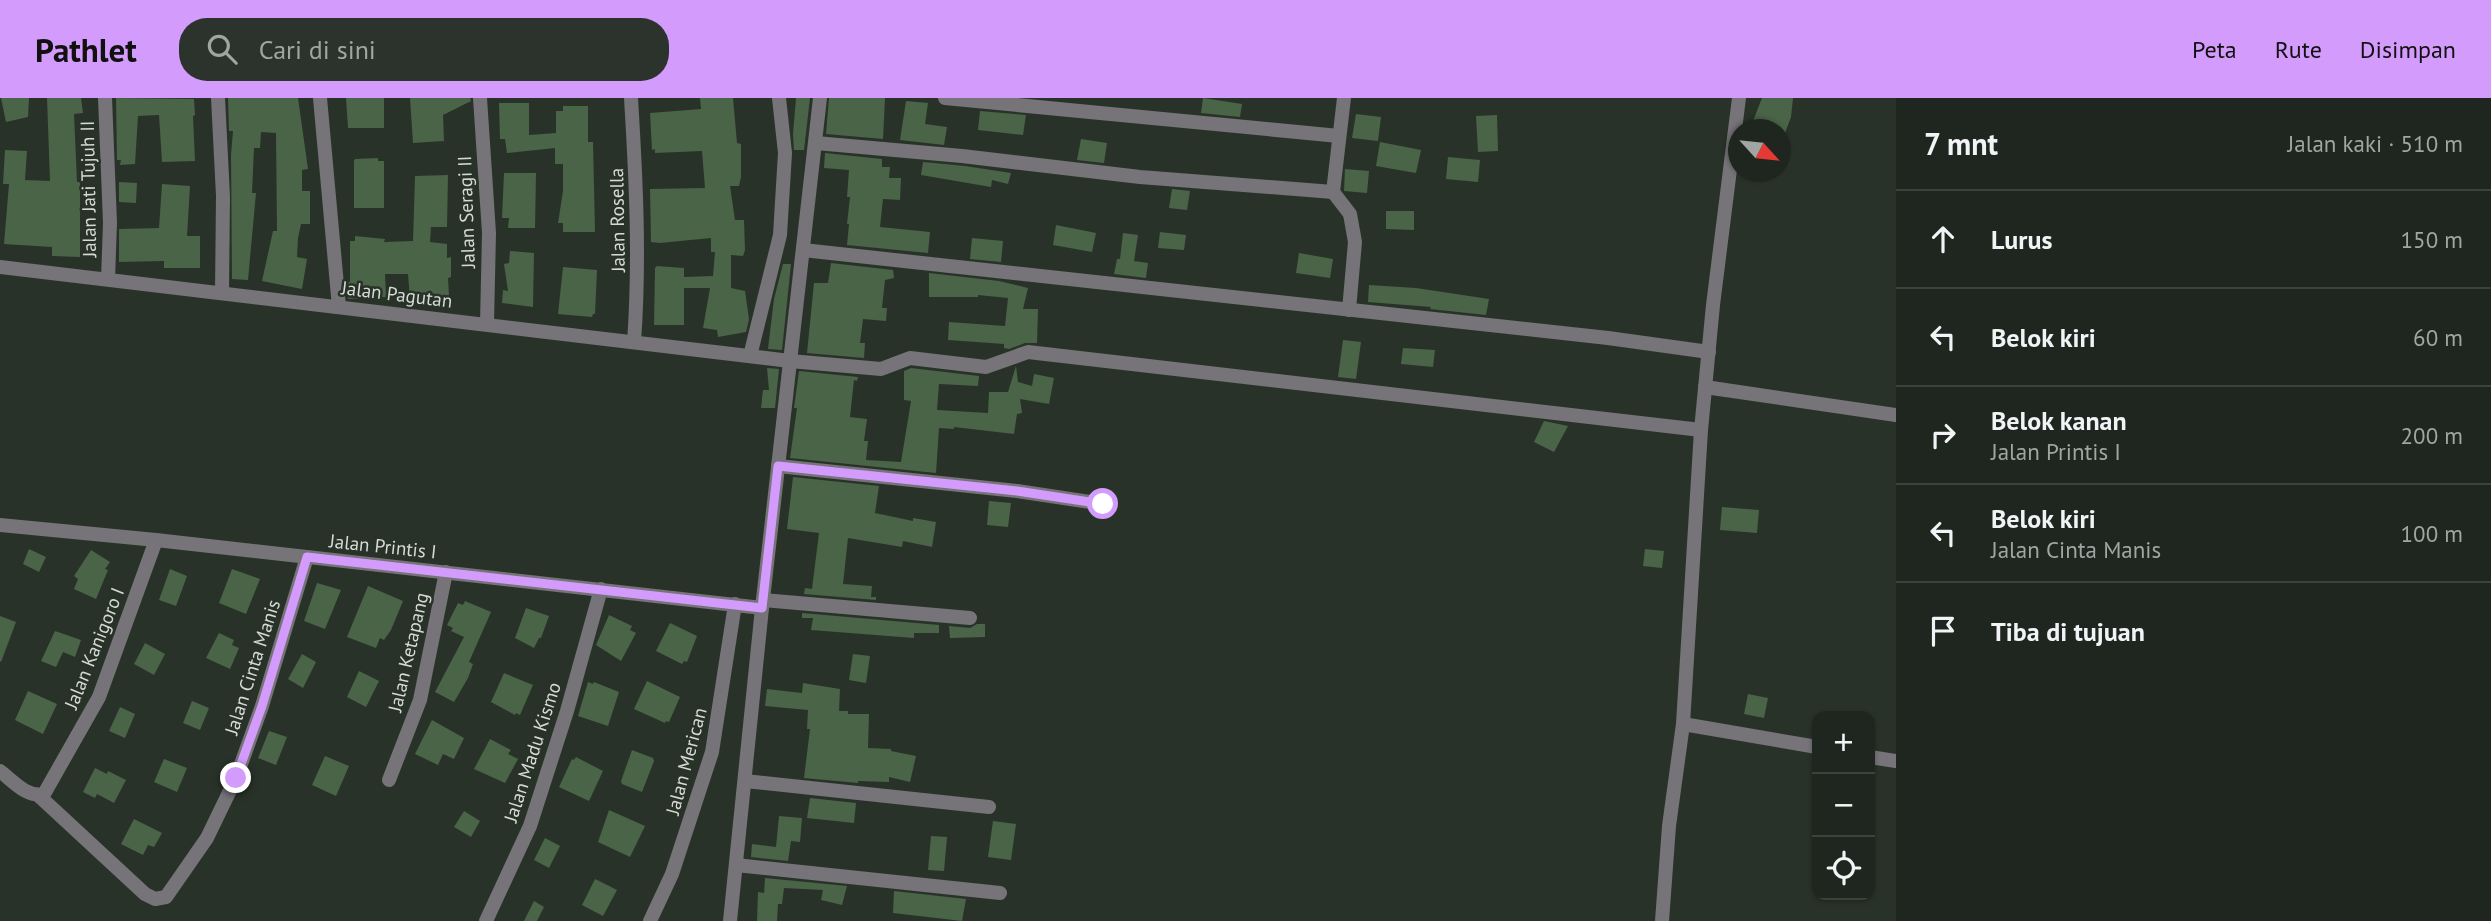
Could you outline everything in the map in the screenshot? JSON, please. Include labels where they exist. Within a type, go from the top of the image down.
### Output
[{"type":"street","name":"Jalan Jati Tujuh II","points":[[105,98],[110,223],[108,279]]},
{"type":"street","points":[[218,98],[223,196],[222,293]]},
{"type":"street","points":[[320,98],[339,307]]},
{"type":"street","name":"Jalan Seragi II","points":[[480,98],[489,233],[487,324]]},
{"type":"street","name":"Jalan Rosella","points":[[631,98],[638,214],[634,342]]},
{"type":"street","points":[[750,356],[780,235],[785,153],[779,98]]},
{"type":"street","points":[[730,921],[820,98]]},
{"type":"street","points":[[945,98],[1339,136]]},
{"type":"street","points":[[1344,98],[1333,192],[1350,214],[1355,242],[1349,310]]},
{"type":"street","points":[[1662,921],[1669,826],[1683,724],[1705,387],[1740,98]]},
{"type":"street","points":[[816,143],[962,156],[1140,177],[1333,192]]},
{"type":"street","points":[[803,250],[1608,338],[1709,352]]},
{"type":"street","name":"Jalan Pagutan","points":[[0,267],[790,361],[881,369],[910,358],[986,367],[1028,352],[1701,430]]},
{"type":"street","points":[[1705,387],[1896,415]]},
{"type":"street","points":[[778,466],[1017,491],[1103,504]]},
{"type":"street","name":"Jalan Printis I","points":[[0,525],[736,604],[970,618]]},
{"type":"street","name":"Jalan Kanigoro I","points":[[38,795],[44,794],[99,697],[156,540]]},
{"type":"street","name":"Jalan Cinta Manis","points":[[38,795],[145,894],[155,899],[166,897],[207,838],[236,778],[262,706],[307,557]]},
{"type":"street","name":"Jalan Ketapang","points":[[389,780],[420,700],[446,572]]},
{"type":"street","name":"Jalan Madu Kismo","points":[[486,921],[530,826],[567,712],[601,589]]},
{"type":"street","name":"Jalan Merican","points":[[650,921],[672,874],[712,752],[736,604]]},
{"type":"street","points":[[1683,724],[1812,746]]},
{"type":"street","points":[[1875,758],[1896,761]]},
{"type":"street","points":[[0,771],[27,792],[38,795]]},
{"type":"street","points":[[745,781],[989,807]]},
{"type":"street","points":[[736,865],[1000,892]]},
{"type":"building","points":[[1,98],[29,98],[28,117],[6,122]]},
{"type":"building","points":[[47,98],[81,98],[83,113],[74,114],[77,182],[80,182],[80,257],[52,256],[52,247],[4,244],[9,184],[3,184],[5,150],[27,151],[25,180],[50,181]]},
{"type":"building","points":[[116,98],[194,99],[195,161],[162,162],[159,115],[138,116],[135,164],[120,165],[121,160],[117,160]]},
{"type":"building","points":[[228,98],[298,98],[308,169],[302,170],[302,191],[310,191],[310,224],[301,224],[298,238],[297,257],[307,259],[302,289],[262,281],[273,231],[277,231],[276,133],[261,132],[260,148],[254,148],[252,193],[256,193],[248,280],[232,279],[233,131],[229,131]]},
{"type":"building","points":[[346,98],[384,98],[384,128],[348,128]]},
{"type":"building","points":[[410,98],[470,98],[471,101],[443,115],[444,141],[413,143]]},
{"type":"building","points":[[700,98],[733,98],[737,143],[741,144],[739,186],[730,186],[735,220],[744,220],[745,250],[743,256],[731,255],[731,288],[745,291],[749,319],[746,332],[718,337],[717,330],[703,328],[710,288],[684,288],[684,325],[654,325],[657,266],[684,268],[684,277],[713,276],[715,252],[711,252],[711,238],[651,242],[650,189],[705,188],[702,151],[655,153],[655,149],[652,150],[650,113],[701,109]]},
{"type":"building","points":[[796,98],[810,98],[804,150],[794,150]]},
{"type":"building","points":[[829,98],[885,98],[883,139],[826,134]]},
{"type":"building","points":[[1203,98],[1242,104],[1240,117],[1201,113]]},
{"type":"building","points":[[1762,98],[1793,98],[1790,119],[1754,119]]},
{"type":"building","points":[[906,101],[928,103],[925,124],[947,127],[944,145],[900,140]]},
{"type":"building","points":[[499,103],[529,103],[529,135],[556,133],[556,111],[563,111],[563,106],[588,106],[588,142],[593,142],[595,232],[563,232],[563,223],[558,223],[563,191],[563,164],[555,164],[555,148],[507,153],[505,139],[500,139]]},
{"type":"building","points":[[980,111],[1026,115],[1023,135],[978,130]]},
{"type":"building","points":[[1356,114],[1381,117],[1378,141],[1352,138]]},
{"type":"building","points":[[1497,115],[1498,151],[1478,152],[1476,116]]},
{"type":"building","points":[[1081,139],[1107,143],[1104,163],[1077,160]]},
{"type":"building","points":[[1380,142],[1421,150],[1416,173],[1376,166]]},
{"type":"building","points":[[825,153],[882,159],[882,167],[890,167],[889,178],[901,178],[900,200],[883,199],[880,227],[930,232],[928,253],[847,245],[849,170],[824,168]]},
{"type":"building","points":[[1448,157],[1480,160],[1478,182],[1446,179]]},
{"type":"building","points":[[378,158],[378,161],[384,161],[384,208],[354,208],[354,161]]},
{"type":"building","points":[[923,162],[1011,173],[1008,184],[992,180],[991,187],[921,175]]},
{"type":"building","points":[[1345,169],[1369,171],[1367,193],[1344,191]]},
{"type":"building","points":[[504,173],[536,173],[535,228],[508,228],[509,218],[502,218]]},
{"type":"building","points":[[448,175],[447,227],[431,227],[430,242],[447,244],[447,258],[451,257],[449,295],[410,299],[408,274],[385,274],[386,297],[348,299],[346,282],[350,282],[350,241],[355,241],[355,236],[385,239],[384,242],[413,241],[415,176]]},
{"type":"building","points":[[119,182],[137,183],[136,203],[119,202]]},
{"type":"building","points":[[162,184],[190,186],[187,236],[200,236],[200,268],[164,268],[164,261],[119,262],[119,229],[159,228]]},
{"type":"building","points":[[1172,189],[1190,191],[1187,210],[1169,208]]},
{"type":"building","points":[[1386,211],[1414,211],[1414,230],[1386,229]]},
{"type":"building","points":[[1056,225],[1096,233],[1092,252],[1053,245]]},
{"type":"building","points":[[1160,232],[1186,235],[1184,250],[1158,248]]},
{"type":"building","points":[[1123,233],[1138,235],[1134,261],[1148,263],[1146,278],[1114,274],[1117,259],[1120,259]]},
{"type":"building","points":[[972,238],[1003,241],[1001,262],[970,259]]},
{"type":"building","points":[[510,251],[534,253],[533,307],[502,303],[503,290],[508,291],[504,264],[509,263]]},
{"type":"building","points":[[1299,253],[1333,259],[1330,278],[1296,273]]},
{"type":"building","points":[[831,263],[893,270],[894,278],[885,280],[882,308],[887,308],[886,321],[863,319],[860,343],[865,343],[864,358],[807,353],[814,283],[828,283]]},
{"type":"building","points":[[783,264],[791,264],[782,350],[768,349],[774,299]]},
{"type":"building","points":[[563,267],[597,270],[595,314],[592,317],[558,314]]},
{"type":"building","points":[[929,273],[999,281],[1028,288],[1023,309],[1038,309],[1037,343],[1025,343],[1009,349],[1004,348],[1004,344],[948,340],[949,322],[1005,326],[1008,298],[978,295],[929,297]]},
{"type":"building","points":[[1369,285],[1416,288],[1489,299],[1486,315],[1368,302]]},
{"type":"building","points":[[1343,340],[1361,342],[1356,379],[1338,377]]},
{"type":"building","points":[[1403,348],[1435,350],[1433,367],[1401,364]]},
{"type":"building","points":[[1016,366],[1018,382],[1032,386],[1034,374],[1054,378],[1049,404],[1020,399],[1022,413],[1017,414],[1014,434],[954,427],[939,428],[936,473],[790,458],[799,371],[858,377],[857,381],[854,380],[850,417],[867,419],[864,441],[868,441],[866,460],[901,462],[911,401],[904,400],[904,371],[911,368],[979,376],[978,386],[939,384],[937,410],[988,413],[989,392],[1008,392]]},
{"type":"building","points":[[767,368],[779,369],[775,408],[761,408],[763,390],[769,390]]},
{"type":"building","points":[[1544,421],[1568,426],[1554,452],[1534,442]]},
{"type":"building","points":[[793,477],[879,486],[875,513],[913,521],[913,518],[936,522],[932,547],[903,541],[902,547],[848,538],[843,584],[872,586],[871,597],[876,597],[876,600],[804,594],[805,588],[812,589],[819,533],[787,529]]},
{"type":"building","points":[[989,501],[1011,503],[1008,527],[987,525]]},
{"type":"building","points":[[1722,507],[1759,510],[1757,533],[1720,530]]},
{"type":"building","points":[[29,549],[46,557],[39,572],[23,564]]},
{"type":"building","points":[[1645,549],[1664,551],[1662,568],[1643,566]]},
{"type":"building","points":[[91,550],[110,562],[105,569],[108,570],[96,599],[74,589],[78,579],[74,576]]},
{"type":"building","points":[[170,569],[187,576],[176,606],[159,600]]},
{"type":"building","points":[[232,569],[260,579],[246,614],[219,603]]},
{"type":"building","points":[[317,583],[341,590],[325,629],[304,621]]},
{"type":"building","points":[[368,586],[403,601],[391,630],[384,640],[380,638],[376,648],[347,637]]},
{"type":"building","points":[[465,601],[491,612],[469,662],[473,664],[468,678],[454,702],[435,692],[464,637],[451,631],[453,628],[447,625],[458,603],[463,605]]},
{"type":"building","points":[[526,608],[549,616],[534,648],[515,638]]},
{"type":"building","points":[[802,613],[939,625],[939,633],[914,633],[914,638],[811,630],[813,618],[802,618]]},
{"type":"building","points":[[609,615],[632,626],[630,630],[636,633],[621,661],[596,645]]},
{"type":"building","points":[[0,616],[16,622],[1,662],[0,661]]},
{"type":"building","points":[[670,623],[697,636],[687,662],[682,664],[656,651]]},
{"type":"building","points":[[985,624],[985,637],[950,638],[949,626],[970,628]]},
{"type":"building","points":[[55,631],[81,640],[75,657],[63,652],[56,667],[41,661]]},
{"type":"building","points":[[219,633],[234,640],[232,645],[239,648],[230,669],[206,658]]},
{"type":"building","points":[[145,643],[165,654],[154,675],[134,664]]},
{"type":"building","points":[[302,654],[316,662],[303,688],[288,679]]},
{"type":"building","points":[[853,654],[870,656],[866,683],[849,680]]},
{"type":"building","points":[[359,671],[379,681],[366,707],[347,697]]},
{"type":"building","points":[[504,673],[533,685],[520,715],[491,702]]},
{"type":"building","points":[[647,681],[680,697],[669,722],[665,723],[634,709]]},
{"type":"building","points":[[588,682],[619,692],[608,726],[578,716]]},
{"type":"building","points":[[803,683],[840,689],[839,711],[869,714],[868,748],[891,749],[916,756],[910,782],[889,777],[889,782],[858,783],[804,778],[810,729],[807,729],[808,710],[765,706],[767,689],[802,693]]},
{"type":"building","points":[[28,691],[57,704],[43,734],[15,720]]},
{"type":"building","points":[[1748,694],[1768,698],[1764,718],[1744,714]]},
{"type":"building","points":[[192,701],[209,708],[200,730],[183,723]]},
{"type":"building","points":[[120,707],[135,714],[125,738],[109,731]]},
{"type":"building","points":[[432,720],[464,738],[454,759],[443,754],[438,765],[415,754]]},
{"type":"building","points":[[269,731],[287,737],[276,765],[258,758]]},
{"type":"building","points":[[490,739],[511,750],[508,754],[518,759],[505,783],[474,769]]},
{"type":"building","points":[[632,750],[653,758],[654,761],[642,792],[622,784],[621,781]]},
{"type":"building","points":[[325,756],[349,766],[336,796],[312,785]]},
{"type":"building","points":[[576,757],[603,771],[589,801],[559,787],[572,759]]},
{"type":"building","points":[[164,759],[187,768],[177,792],[154,782]]},
{"type":"building","points":[[95,768],[126,780],[114,803],[97,794],[95,798],[83,792]]},
{"type":"building","points":[[810,798],[856,803],[854,823],[807,818]]},
{"type":"building","points":[[609,810],[645,826],[630,857],[598,842]]},
{"type":"building","points":[[464,811],[480,821],[471,837],[454,827]]},
{"type":"building","points":[[779,816],[802,818],[800,842],[791,841],[788,861],[751,857],[752,844],[776,847]]},
{"type":"building","points":[[134,819],[162,833],[154,847],[148,845],[143,855],[121,844]]},
{"type":"building","points":[[993,821],[1016,824],[1011,860],[988,857]]},
{"type":"building","points":[[931,836],[947,837],[944,871],[928,870]]},
{"type":"building","points":[[545,838],[560,846],[549,868],[534,860]]},
{"type":"building","points":[[765,878],[847,886],[842,905],[821,900],[823,890],[784,888],[782,904],[778,904],[777,921],[757,921],[758,892],[764,893]]},
{"type":"building","points":[[595,879],[617,890],[603,916],[582,905]]},
{"type":"building","points":[[894,891],[966,899],[962,921],[893,913]]},
{"type":"building","points":[[534,901],[544,907],[537,921],[524,921]]},
{"type":"route","points":[[236,778],[262,706],[307,557],[762,608],[778,466],[1017,491],[1103,504]]}]
